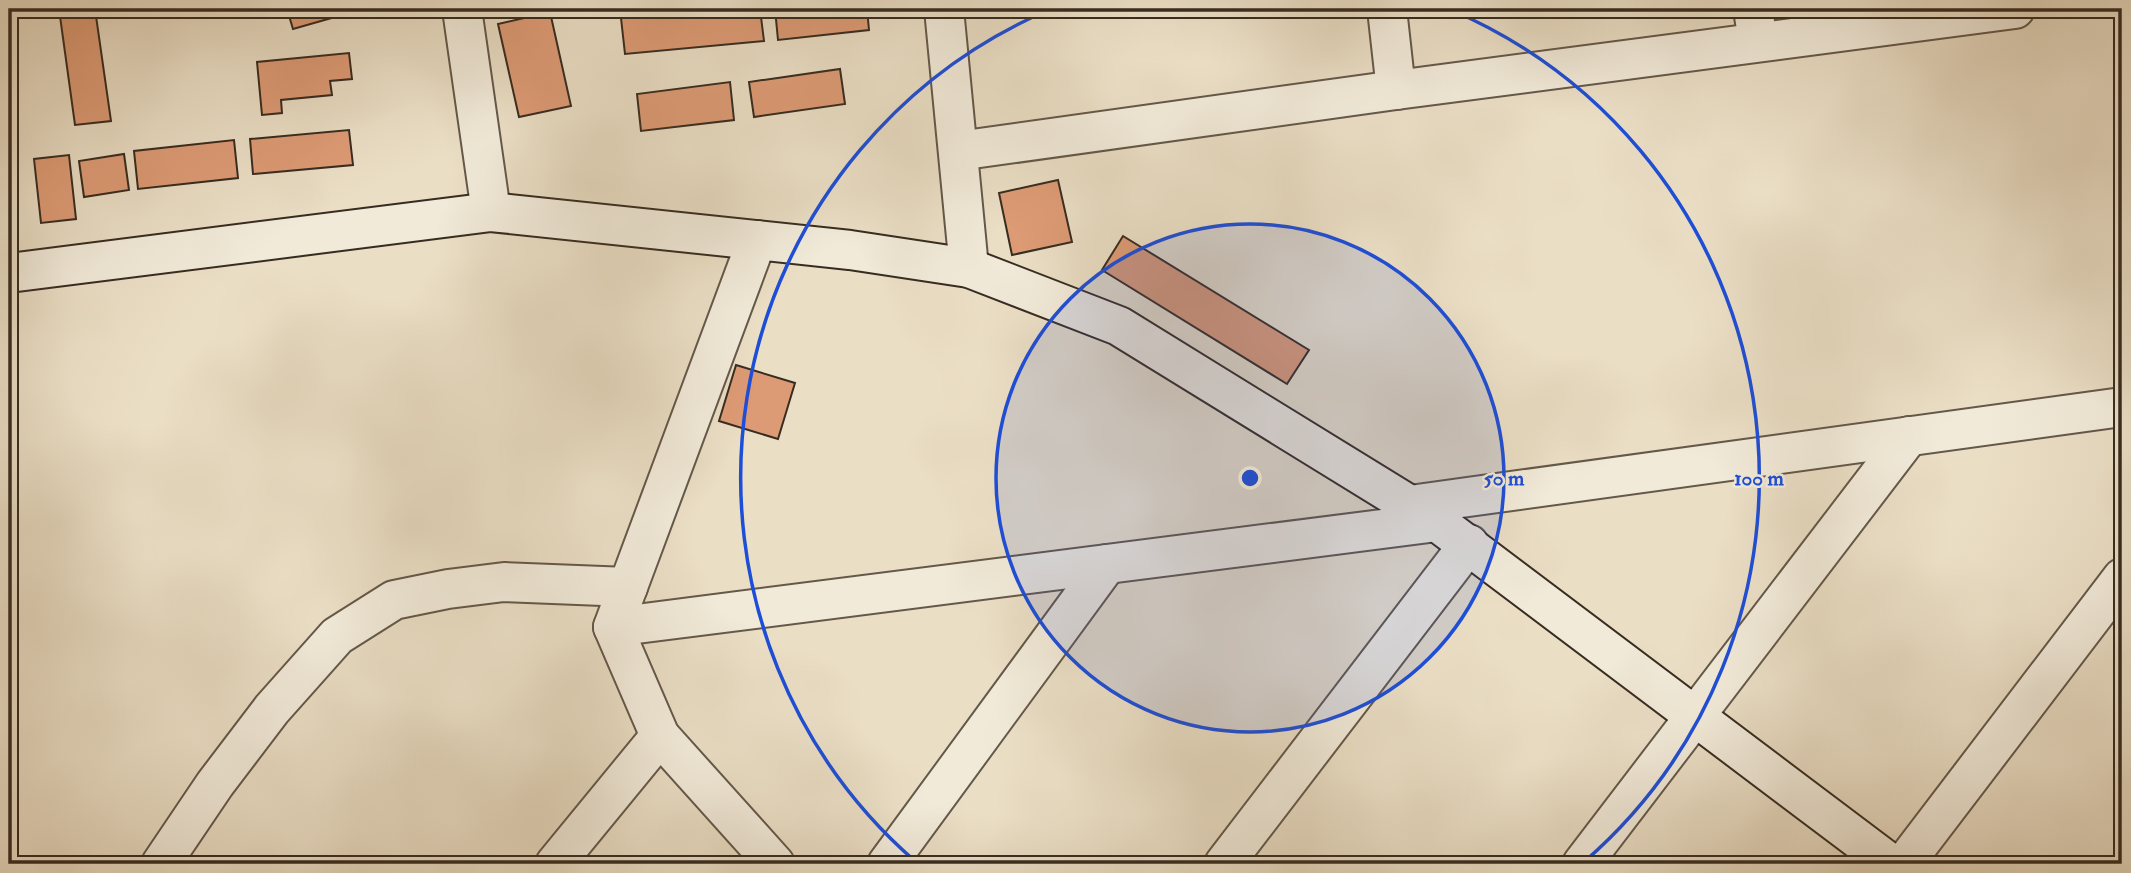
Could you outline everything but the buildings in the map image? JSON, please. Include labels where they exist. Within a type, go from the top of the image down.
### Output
[{"type":"street","points":[[461,9],[491,212]]},
{"type":"street","points":[[944,9],[969,268]]},
{"type":"street","points":[[1387,9],[1396,90]]},
{"type":"street","points":[[958,150],[1396,90],[1755,25],[2015,9]]},
{"type":"street","points":[[9,273],[491,212],[850,250],[969,268],[1119,326],[1423,514],[1469,544],[1891,864]]},
{"type":"street","points":[[757,240],[613,627],[660,736],[775,864]]},
{"type":"street","points":[[613,627],[1107,564],[1909,436],[2122,407]]},
{"type":"street","points":[[1582,864],[1909,436]]},
{"type":"street","points":[[1224,864],[1469,544]]},
{"type":"street","points":[[887,864],[1107,564]]},
{"type":"street","points":[[1904,864],[2122,578]]},
{"type":"street","points":[[161,864],[215,783],[272,709],[337,636],[394,600],[447,589],[504,582],[628,587]]},
{"type":"street","points":[[555,864],[660,736]]}]
